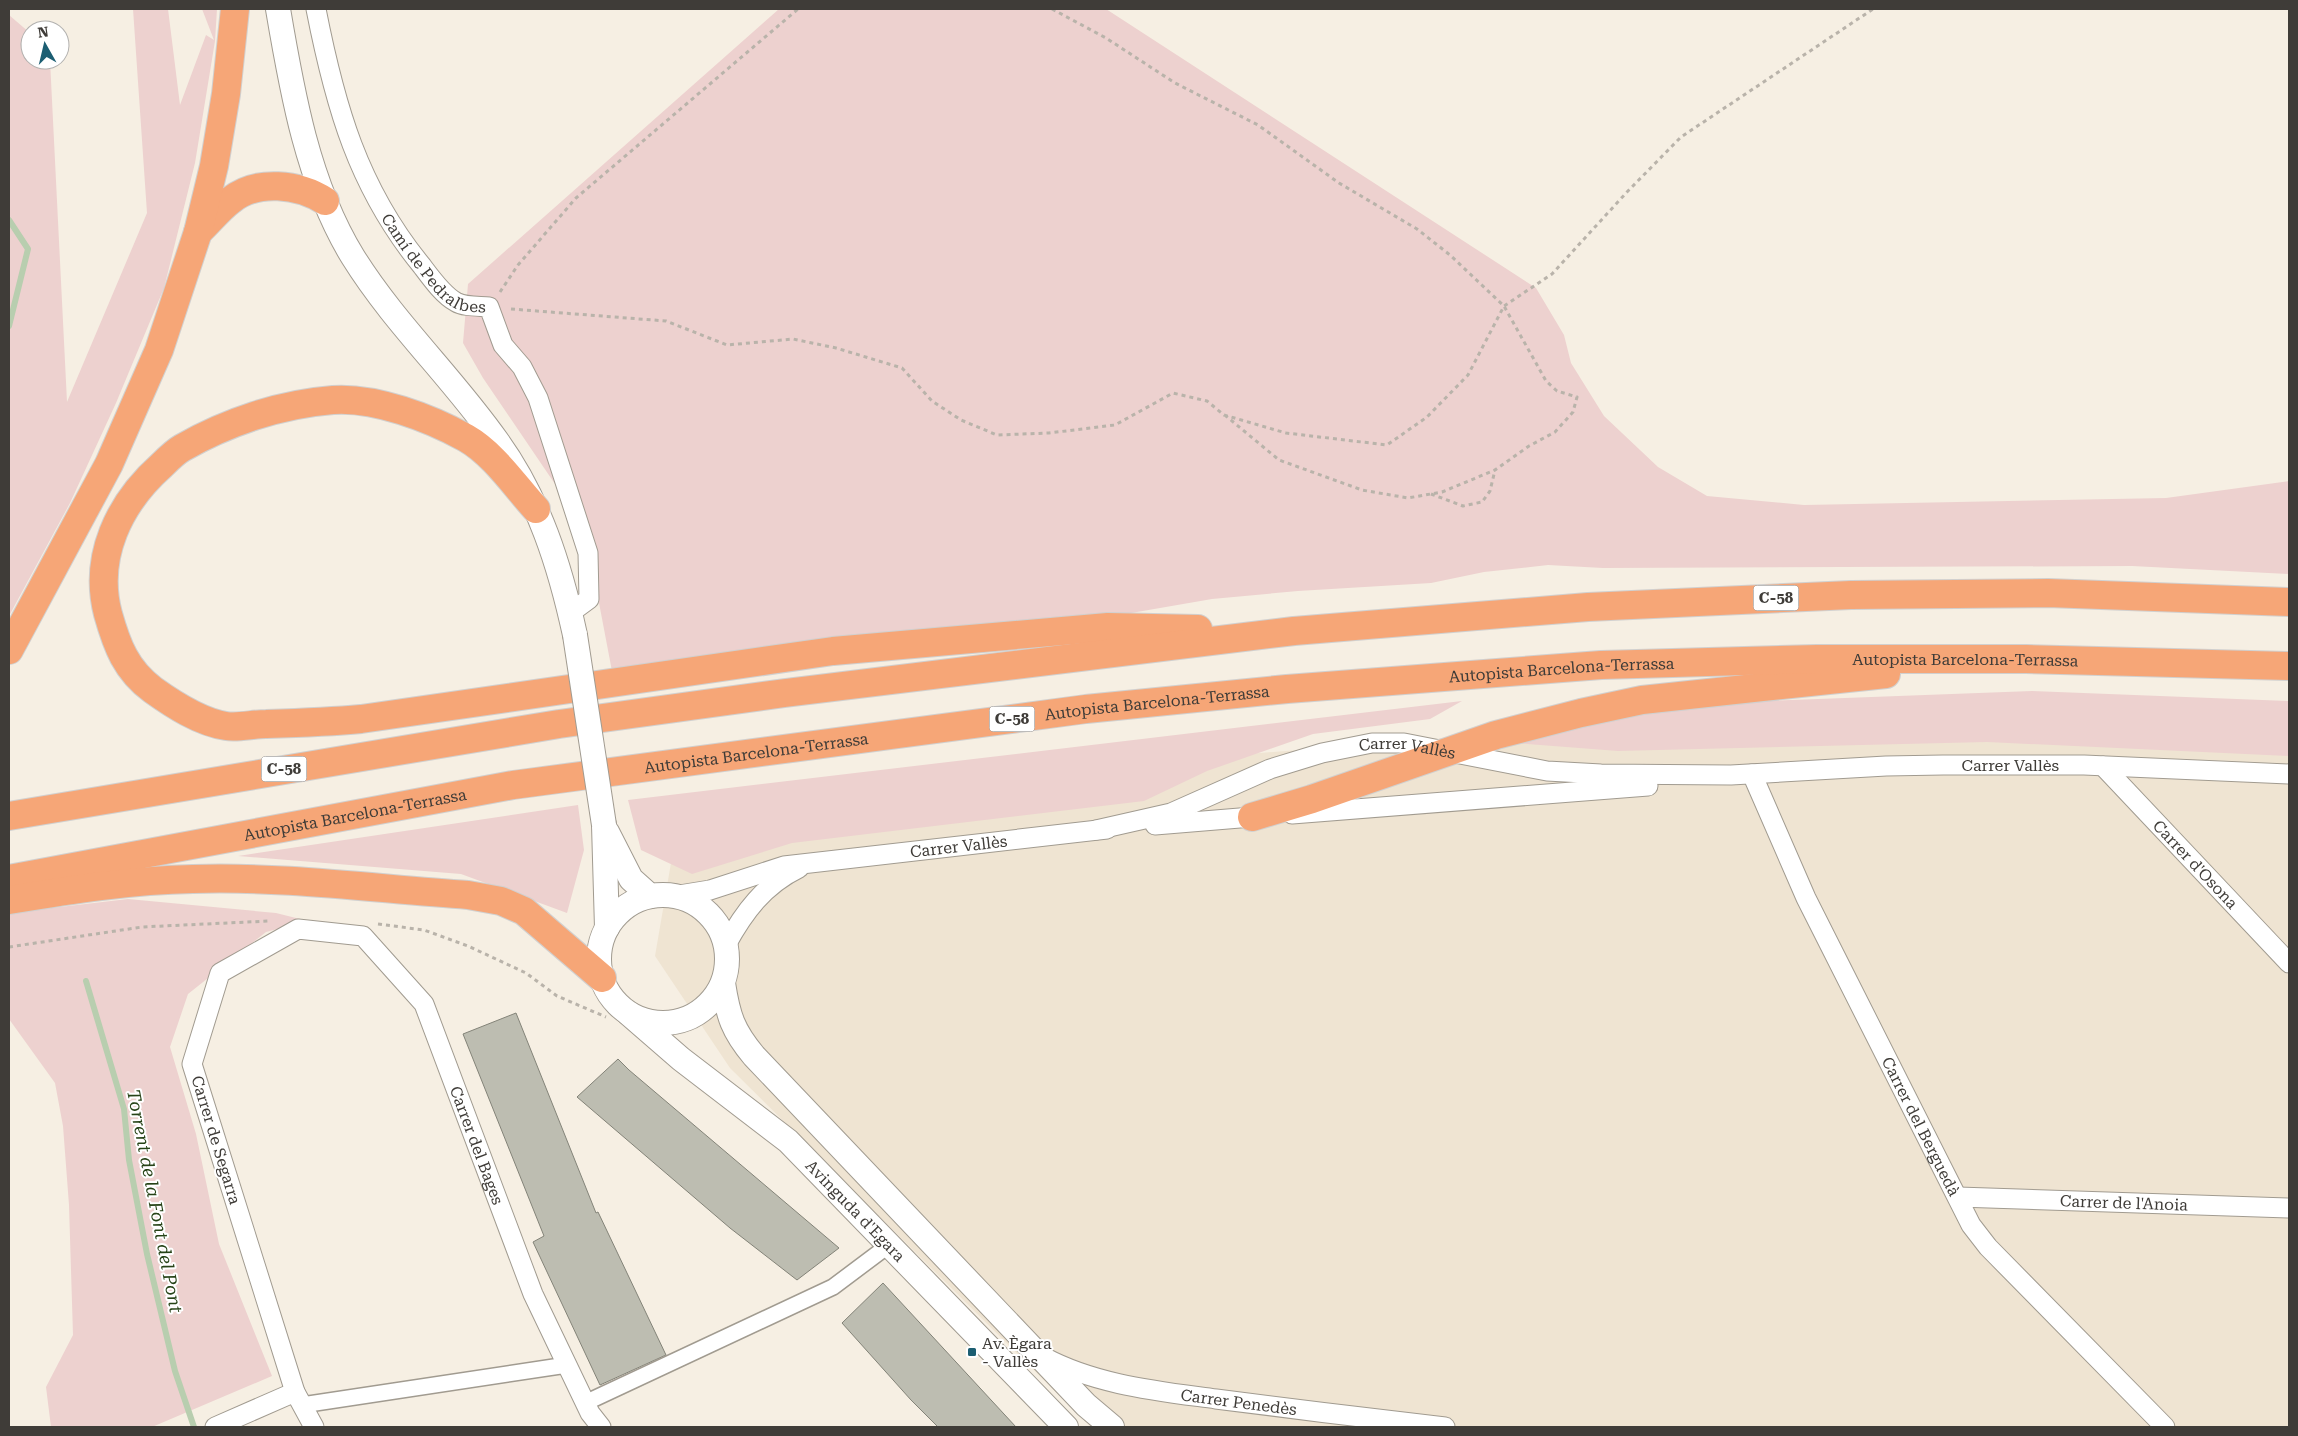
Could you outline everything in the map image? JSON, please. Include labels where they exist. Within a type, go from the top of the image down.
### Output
[{"type":"highway","points":[[9,650],[109,464],[159,350],[198,232],[221,129],[235,9]]},
{"type":"highway","points":[[198,232],[232,199],[250,190],[286,186],[304,190],[325,201]]},
{"type":"highway","points":[[536,509],[488,457],[468,440],[420,416],[368,403],[334,400],[299,405],[254,417],[181,449],[147,478],[122,511],[106,554],[103,576],[104,599],[124,660],[143,682],[167,700],[194,716],[226,726],[296,724],[361,719],[862,648],[1108,627],[1294,631]]},
{"type":"highway","name":"C-58","points":[[9,816],[559,724],[786,693],[1294,631],[1588,607],[1851,595],[2048,593],[2289,602]]},
{"type":"highway","name":"Autopista Barcelona-Terrassa","points":[[9,879],[513,785],[1086,709],[1297,688],[1601,664],[1817,658],[2026,660],[2289,666]]},
{"type":"highway","points":[[1252,817],[1312,799],[1448,751],[1530,725],[1642,700],[2026,660]]},
{"type":"highway","points":[[9,900],[136,881],[194,879],[243,879],[468,896],[501,901],[524,911],[602,978]]},
{"type":"street","points":[[278,9],[303,130],[325,201],[352,256],[384,302],[498,442],[536,509],[556,558],[573,624],[604,825],[607,928]]},
{"type":"street","name":"Camí de Pedralbes","points":[[316,9],[342,121],[363,174],[385,213],[407,248],[434,281],[456,303],[489,307],[503,345],[522,367],[538,398],[588,553],[589,599],[573,624]]},
{"type":"street","name":"Carrer Vallès","points":[[1096,830],[1172,813],[1270,769],[1322,752],[1372,743],[1404,743],[1547,771],[1601,774],[1731,775],[1886,766],[2102,766],[2289,774]]},
{"type":"street","name":"Carrer d'Osona","points":[[2102,766],[2289,963]]},
{"type":"street","name":"Carrer del Berguedà","points":[[1752,774],[1806,898],[1971,1225],[1988,1247],[2165,1427]]},
{"type":"street","name":"Carrer Vallès","points":[[661,896],[710,890],[771,869],[823,860],[1096,830],[1670,784],[1731,775]]},
{"type":"street","points":[[604,825],[616,853],[631,879],[661,896]]},
{"type":"street","name":"Carrer Vallès","points":[[726,945],[743,914],[768,888],[786,874],[804,865],[823,860]]},
{"type":"street","points":[[661,896],[685,898],[704,910],[717,924],[726,945],[727,961],[723,983],[712,999],[691,1017],[670,1023],[649,1022],[622,1017],[602,978],[599,950],[607,928],[613,919],[630,904],[661,896]]},
{"type":"street","name":"Carrer del Bages","points":[[298,929],[363,936],[424,1004],[533,1294],[585,1403],[601,1427]]},
{"type":"street","name":"Carrer de Segarra","points":[[298,929],[220,973],[192,1064],[299,1399],[314,1427]]},
{"type":"street","name":"Avinguda d'Egara","points":[[723,983],[728,1017],[738,1036],[754,1056],[1086,1405],[1112,1427]]},
{"type":"street","name":"Avinguda d'Egara","points":[[622,1017],[681,1059],[788,1141],[1066,1427]]},
{"type":"street","name":"Carrer de l'Anoia","points":[[1958,1197],[2289,1208]]},
{"type":"street","points":[[585,1403],[833,1287],[889,1245]]},
{"type":"street","name":"Carrer Penedès","points":[[1037,1354],[1059,1365],[1094,1378],[1149,1390],[1445,1427]]},
{"type":"street","points":[[214,1427],[259,1407],[299,1399],[567,1365]]},
{"type":"path","points":[[798,9],[576,198],[518,264],[489,307],[666,321],[727,344],[793,339],[836,348],[902,368],[932,401],[961,420],[997,435],[1049,433],[1115,425],[1173,392],[1207,401],[1279,460],[1323,478],[1362,490],[1408,498],[1442,492],[1495,470],[1530,446],[1555,432],[1573,412],[1577,397],[1557,391],[1546,381],[1504,306],[1450,255],[1417,229],[1339,184],[1258,125],[1175,83],[1106,38],[1052,9]]},
{"type":"path","points":[[1224,414],[1286,433],[1387,445],[1427,417],[1468,375],[1504,306],[1552,274],[1627,192],[1681,137],[1873,9]]},
{"type":"path","points":[[1429,494],[1463,506],[1482,502],[1490,491],[1495,470]]},
{"type":"path","points":[[9,947],[142,927],[276,920]]},
{"type":"path","points":[[377,923],[424,930],[468,946],[526,973],[558,996],[622,1017]]},
{"type":"shaded area","points":[[133,9],[168,9],[180,105],[206,35],[214,40],[202,9],[217,9],[215,41],[195,163],[164,288],[116,403],[70,503],[9,616],[9,15],[20,24],[20,70],[50,70],[67,402],[147,213]]},
{"type":"shaded area","points":[[779,9],[1106,9],[1536,288],[1564,335],[1571,363],[1604,416],[1658,467],[1707,496],[1804,505],[2166,498],[2289,481],[2289,574],[2132,566],[1603,568],[1548,565],[1484,572],[1431,583],[1298,591],[1212,599],[1085,621],[615,687],[596,587],[557,487],[483,378],[463,343],[468,284]]},
{"type":"shaded area","points":[[2032,691],[2289,701],[2289,756],[1987,742],[1618,751],[1503,742],[1655,705]]},
{"type":"shaded area","points":[[1462,701],[1430,719],[1313,734],[1207,771],[1144,801],[792,843],[692,874],[641,850],[628,800]]},
{"type":"shaded area","points":[[1760,713],[2289,719],[2289,1427],[1091,1427],[730,1068],[655,956],[672,857],[1186,759]]},
{"type":"shaded area","points":[[578,805],[584,850],[567,913],[461,874],[238,856]]},
{"type":"shaded area","points":[[128,899],[276,913],[308,921],[266,932],[188,994],[170,1047],[196,1134],[219,1244],[272,1376],[152,1427],[51,1427],[46,1387],[73,1335],[69,1205],[63,1126],[55,1083],[9,1019],[9,913]]},
{"type":"building","points":[[516,1013],[596,1213],[598,1212],[666,1355],[600,1385],[533,1242],[544,1236],[463,1034]]},
{"type":"building","points":[[618,1059],[839,1248],[797,1280],[730,1228],[577,1097]]},
{"type":"building","points":[[883,1283],[1016,1427],[938,1427],[911,1400],[842,1323]]},
{"type":"waterway","name":"Torrent de la Font del Pont","points":[[9,220],[28,249],[9,326]]},
{"type":"waterway","name":"Torrent de la Font del Pont","points":[[86,981],[124,1109],[129,1160],[147,1254],[175,1371],[194,1427]]},
{"type":"place","name":"Av. Ègara - Vallès","points":[[972,1352]]}]
